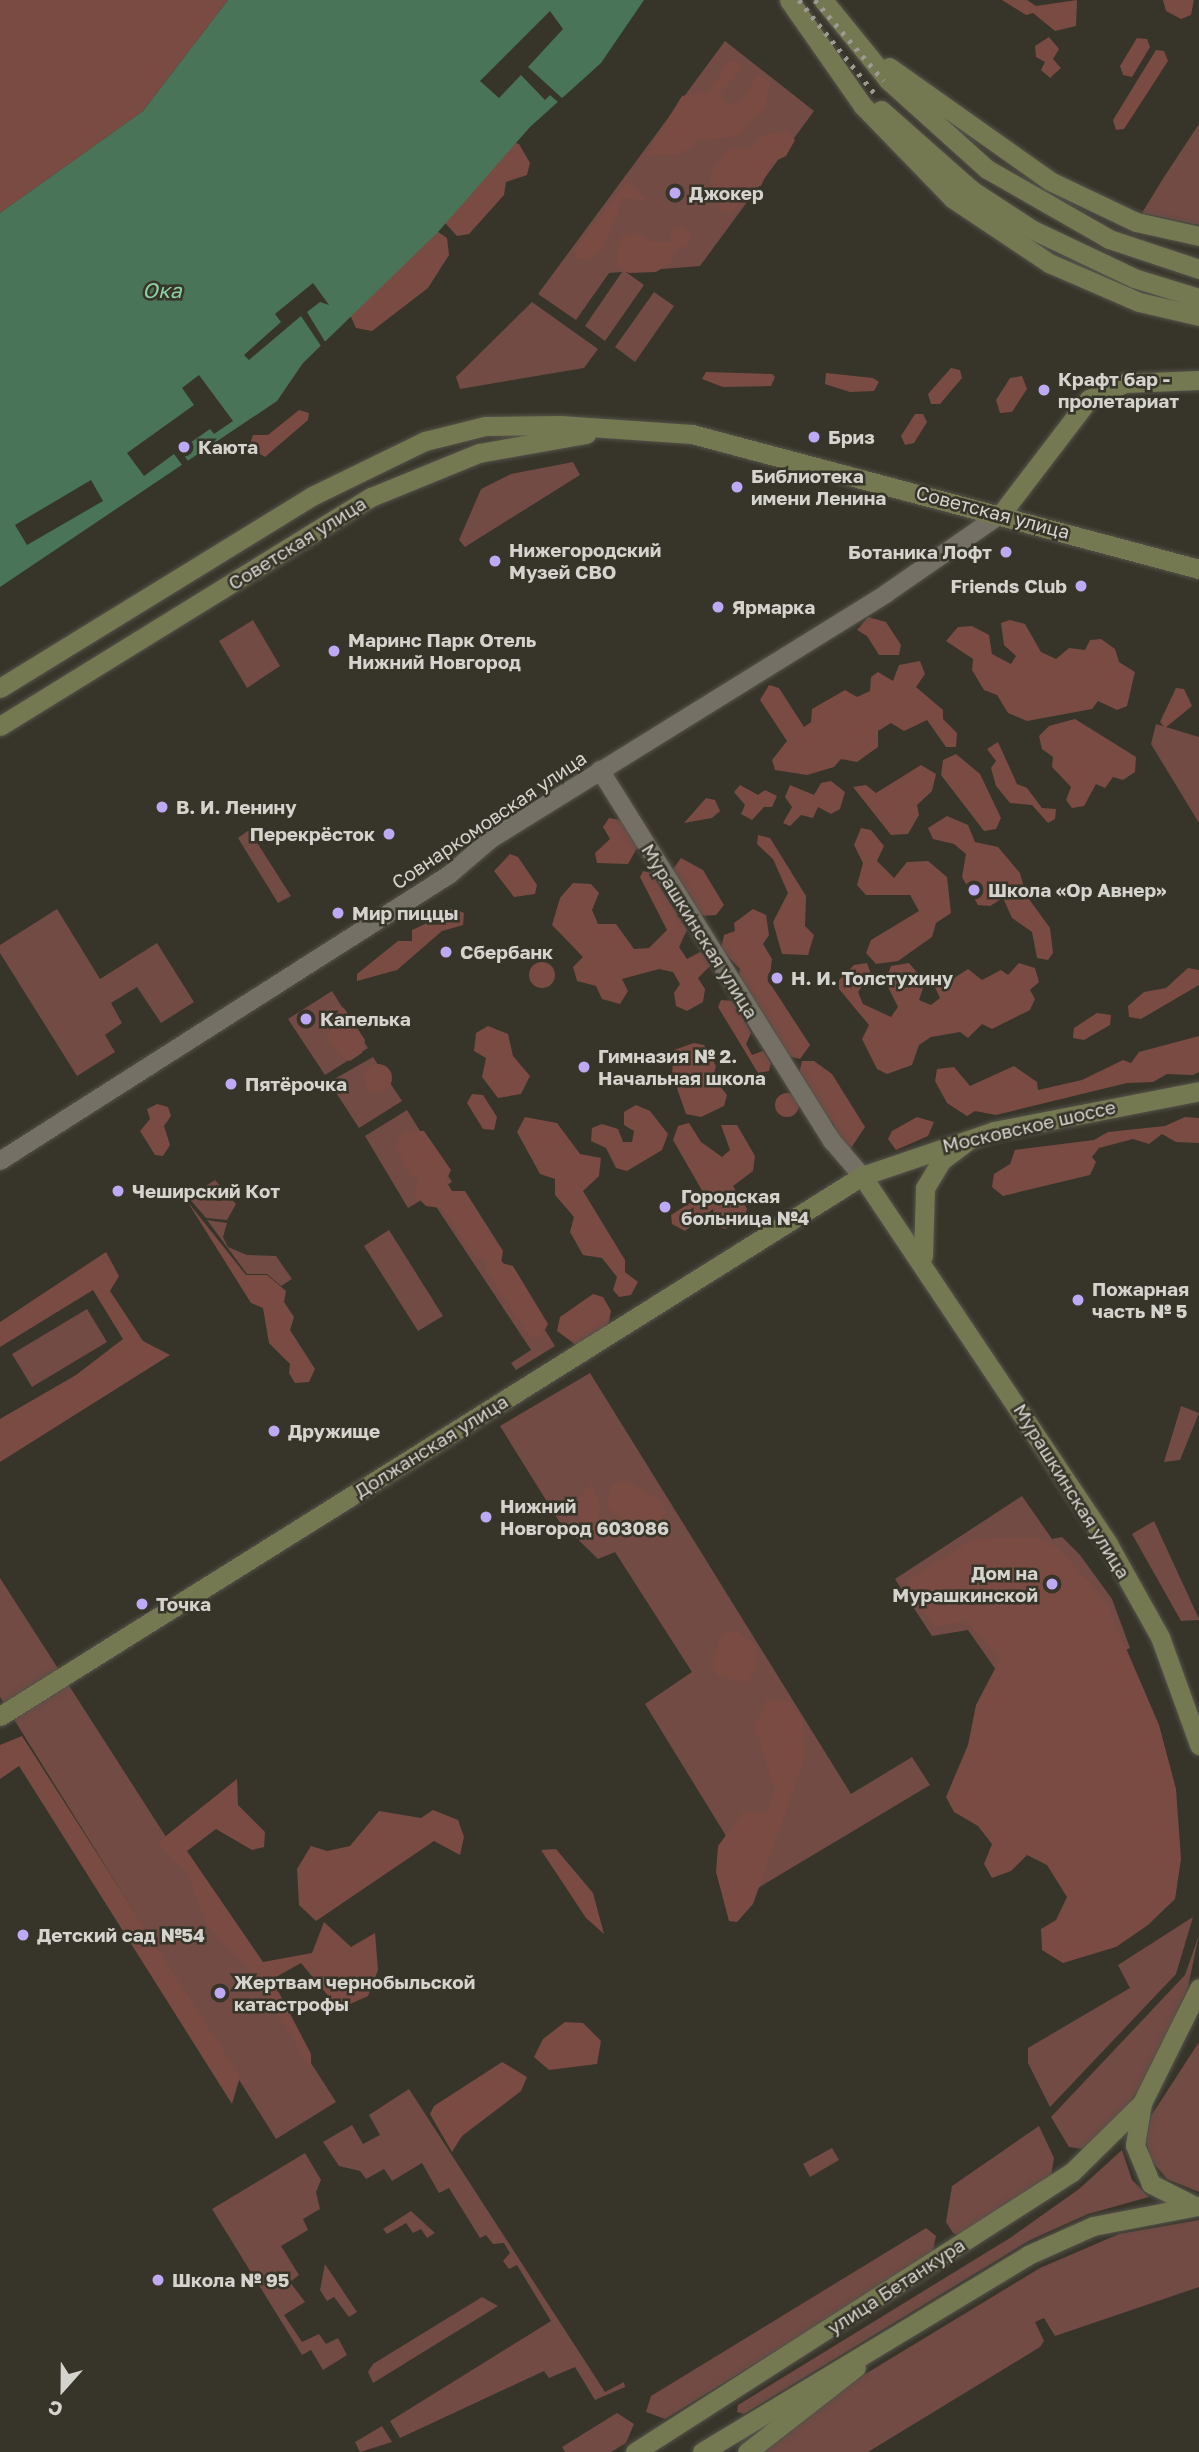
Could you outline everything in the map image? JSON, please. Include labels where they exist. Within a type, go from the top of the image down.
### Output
[{"type":"main road","points":[[789,0],[903,153],[1006,238],[1115,292],[1199,316]]},
{"type":"main road","points":[[823,0],[839,22],[962,149],[1045,207],[1145,254],[1199,269]]},
{"type":"main road","points":[[891,75],[1050,181],[1136,222],[1199,236]]},
{"type":"main road","points":[[866,103],[973,191],[1031,229],[1134,278],[1199,298]]},
{"type":"main road","points":[[1001,514],[1074,413],[1089,399],[1125,383],[1199,380]]},
{"type":"main road","name":"Советская улица","points":[[0,688],[282,513],[401,450],[485,426],[622,429],[732,443],[1199,569]]},
{"type":"main road","name":"Советская улица","points":[[0,726],[371,496],[479,453],[622,429]]},
{"type":"main road","name":"Московское шоссе","points":[[862,1175],[974,1136],[1199,1091]]},
{"type":"main road","points":[[923,1261],[925,1188],[941,1161],[974,1136]]},
{"type":"main road","name":"Мурашкинская улица","points":[[862,1175],[923,1261],[1138,1596],[1160,1637],[1197,1739],[1199,1757]]},
{"type":"main road","name":"Должанская улица","points":[[0,1716],[862,1175]]},
{"type":"main road","points":[[1199,1988],[1178,2038],[1142,2103],[1135,2145],[1142,2172],[1163,2193],[1199,2206]]},
{"type":"main road","points":[[1178,2038],[1199,2025]]},
{"type":"main road","name":"улица Бетанкура","points":[[635,2452],[662,2445],[1066,2176],[1107,2142],[1142,2103]]},
{"type":"main road","name":"улица Бетанкура","points":[[702,2452],[1028,2255],[1093,2226],[1199,2206]]},
{"type":"main road","points":[[747,2452],[831,2391],[872,2351]]},
{"type":"street","name":"Совнаркомовская улица","points":[[0,1161],[449,876],[491,839],[887,593],[1001,514]]},
{"type":"street","name":"Мурашкинская улица","points":[[600,770],[819,1121],[862,1175]]},
{"type":"shaded area","points":[[0,0],[228,0],[143,111],[0,213]]},
{"type":"shaded area","points":[[1002,0],[1027,0],[1036,6],[1077,0],[1076,26],[1055,31],[1033,13],[1026,15]]},
{"type":"shaded area","points":[[1163,0],[1194,0],[1191,15],[1181,19],[1166,11]]},
{"type":"shaded area","points":[[1049,37],[1059,49],[1053,59],[1061,68],[1050,78],[1041,70],[1045,62],[1036,57],[1035,46]]},
{"type":"shaded area","points":[[1137,38],[1147,39],[1150,47],[1132,77],[1123,75],[1120,66]]},
{"type":"shaded area","points":[[725,41],[814,111],[700,266],[626,272],[644,285],[605,341],[585,326],[622,272],[609,273],[576,320],[538,294]]},
{"type":"shaded area","points":[[1156,50],[1164,51],[1168,61],[1124,129],[1116,130],[1113,120]]},
{"type":"shaded area","points":[[729,61],[739,63],[742,70],[719,94],[727,104],[740,103],[758,74],[771,83],[765,107],[738,136],[700,141],[680,154],[645,156],[682,96],[709,91]]},
{"type":"shaded area","points":[[1199,124],[1199,225],[1142,213],[1164,177]]},
{"type":"shaded area","points":[[787,131],[795,140],[786,156],[771,163],[761,186],[749,187],[732,214],[720,210],[709,175],[728,149],[750,149],[761,136]]},
{"type":"shaded area","points":[[499,138],[519,144],[530,163],[527,175],[506,182],[504,195],[469,234],[457,236],[436,213]]},
{"type":"shaded area","points":[[628,181],[647,201],[624,198],[602,250],[587,260],[576,258],[577,246]]},
{"type":"shaded area","points":[[425,223],[447,238],[449,255],[428,288],[372,331],[356,328],[347,308]]},
{"type":"shaded area","points":[[682,225],[691,234],[689,244],[674,251],[672,262],[656,272],[629,273],[616,265],[620,238],[635,232],[649,241],[671,242],[671,230]]},
{"type":"shaded area","points":[[654,292],[674,306],[635,362],[615,347]]},
{"type":"shaded area","points":[[532,302],[598,349],[584,368],[460,389],[456,377]]},
{"type":"shaded area","points":[[951,368],[960,370],[962,378],[940,404],[931,404],[928,394]]},
{"type":"shaded area","points":[[706,372],[772,374],[775,377],[771,386],[723,387],[702,379]]},
{"type":"shaded area","points":[[826,373],[873,378],[879,382],[874,391],[850,392],[825,384]]},
{"type":"shaded area","points":[[1022,376],[1027,389],[1012,412],[1000,413],[996,400],[1010,378]]},
{"type":"shaded area","points":[[299,410],[309,413],[308,420],[265,457],[249,447],[253,435],[268,435]]},
{"type":"shaded area","points":[[915,414],[923,414],[927,422],[914,443],[905,445],[901,436]]},
{"type":"shaded area","points":[[573,462],[580,475],[465,547],[459,540],[481,489],[511,474]]},
{"type":"shaded area","points":[[868,617],[886,622],[901,645],[899,655],[879,655],[867,636],[857,630]]},
{"type":"shaded area","points":[[253,620],[280,666],[247,688],[219,641]]},
{"type":"shaded area","points":[[1010,620],[1025,624],[1041,652],[1056,659],[1069,648],[1085,650],[1090,640],[1101,639],[1115,649],[1119,662],[1135,672],[1127,706],[1117,710],[1098,701],[1092,709],[1027,721],[1008,713],[997,695],[984,690],[972,670],[973,659],[946,641],[958,627],[972,626],[989,635],[992,654],[1011,664],[1016,656],[1004,645],[1001,623]]},
{"type":"shaded area","points":[[920,661],[925,674],[916,687],[943,710],[943,719],[957,733],[956,747],[946,747],[927,720],[904,731],[891,723],[878,731],[878,747],[857,762],[841,759],[834,767],[807,775],[775,770],[772,760],[787,741],[760,700],[769,685],[779,688],[804,727],[811,722],[812,709],[845,690],[857,697],[870,691],[871,677],[878,672],[893,681],[899,665]]},
{"type":"shaded area","points":[[1176,688],[1184,689],[1192,706],[1165,728],[1160,722]]},
{"type":"shaded area","points":[[1075,719],[1136,757],[1135,772],[1123,780],[1113,777],[1105,788],[1096,784],[1084,806],[1072,808],[1066,800],[1071,787],[1052,767],[1053,757],[1042,749],[1039,736],[1049,726]]},
{"type":"shaded area","points":[[1156,724],[1199,737],[1199,823],[1151,744]]},
{"type":"shaded area","points":[[998,742],[1017,784],[1027,788],[1042,808],[1056,809],[1055,819],[1048,823],[1032,805],[1010,803],[996,786],[991,768],[996,761],[987,749]]},
{"type":"shaded area","points":[[956,754],[980,774],[1001,818],[996,829],[984,831],[941,775],[943,760]]},
{"type":"shaded area","points":[[921,765],[936,774],[932,791],[917,805],[919,815],[908,834],[891,835],[853,787],[866,785],[876,793]]},
{"type":"shaded area","points":[[831,781],[845,792],[840,809],[831,814],[818,807],[813,818],[801,815],[790,826],[783,823],[792,807],[785,797],[790,785],[814,795],[821,783]]},
{"type":"shaded area","points":[[740,785],[758,795],[765,790],[777,796],[772,807],[764,807],[752,820],[741,814],[745,805],[734,792]]},
{"type":"shaded area","points":[[706,798],[715,800],[720,811],[712,818],[684,823]]},
{"type":"shaded area","points":[[947,816],[968,825],[975,842],[998,847],[1020,873],[1026,895],[1050,928],[1053,953],[1048,960],[1037,958],[1032,932],[1012,918],[1003,898],[990,906],[978,905],[962,877],[966,854],[954,844],[933,839],[928,828]]},
{"type":"shaded area","points":[[609,818],[620,820],[641,841],[628,864],[597,863],[595,853],[610,839],[603,827]]},
{"type":"shaded area","points":[[861,828],[871,830],[884,846],[877,861],[894,878],[907,862],[928,861],[947,877],[951,913],[936,923],[932,937],[898,961],[876,964],[866,953],[871,940],[919,911],[910,895],[866,895],[857,885],[863,863],[854,845]]},
{"type":"shaded area","points":[[249,830],[291,896],[278,903],[238,838]]},
{"type":"shaded area","points":[[758,835],[770,838],[806,896],[805,926],[814,935],[808,955],[782,954],[773,922],[788,893],[773,859],[757,844]]},
{"type":"shaded area","points":[[510,854],[518,857],[537,885],[535,894],[514,897],[494,871]]},
{"type":"shaded area","points":[[681,858],[703,870],[724,905],[716,915],[701,916],[671,872]]},
{"type":"shaded area","points":[[643,871],[651,873],[687,930],[679,947],[687,959],[700,952],[715,961],[698,978],[705,989],[703,1002],[687,1011],[676,1006],[674,993],[680,984],[673,972],[659,969],[622,979],[628,991],[620,1004],[602,999],[596,986],[577,981],[573,967],[583,957],[552,925],[560,898],[573,883],[591,884],[599,893],[592,910],[598,924],[616,924],[634,949],[649,948],[667,930],[640,877]]},
{"type":"shaded area","points":[[453,908],[464,913],[463,925],[442,931],[397,970],[357,981],[357,974],[398,941],[412,941],[412,930],[427,923],[438,925],[441,914]]},
{"type":"shaded area","points":[[57,909],[100,979],[157,943],[194,1002],[161,1023],[137,987],[111,1003],[122,1023],[105,1035],[115,1052],[77,1076],[0,953],[0,945]]},
{"type":"shaded area","points":[[753,909],[766,915],[769,935],[763,944],[772,959],[769,982],[810,1045],[800,1059],[788,1056],[769,1022],[759,1018],[737,983],[740,969],[721,949],[724,935],[735,931],[734,923]]},
{"type":"shaded area","points":[[542,962],[551,966],[555,975],[551,984],[542,988],[533,984],[529,975],[533,966]]},
{"type":"shaded area","points":[[867,963],[871,974],[858,992],[863,1004],[891,1017],[898,1007],[885,981],[891,966],[909,963],[925,982],[919,1000],[931,1005],[940,998],[933,983],[938,977],[954,978],[968,969],[982,980],[1001,970],[1008,975],[1019,963],[1035,968],[1039,982],[1030,990],[1035,999],[1030,1010],[992,1029],[982,1024],[968,1038],[960,1032],[931,1037],[919,1045],[912,1065],[887,1074],[877,1069],[862,1039],[869,1025],[839,989],[839,980],[854,965]]},
{"type":"shaded area","points":[[1188,968],[1199,970],[1199,985],[1141,1019],[1129,1017],[1128,1006],[1144,992],[1166,988]]},
{"type":"shaded area","points":[[332,991],[368,1048],[325,1075],[288,1019]]},
{"type":"shaded area","points":[[721,1000],[733,1001],[751,1033],[746,1044],[752,1055],[763,1051],[771,1063],[769,1071],[758,1073],[718,1007]]},
{"type":"shaded area","points":[[334,1006],[344,1008],[365,1040],[362,1053],[350,1061],[342,1058],[326,1037],[333,1025],[328,1012]]},
{"type":"shaded area","points":[[1097,1013],[1111,1015],[1110,1025],[1084,1040],[1073,1038],[1074,1028]]},
{"type":"shaded area","points":[[488,1026],[508,1034],[513,1056],[530,1076],[521,1094],[498,1098],[482,1077],[486,1058],[474,1051],[476,1033]]},
{"type":"shaded area","points":[[1199,1036],[1199,1072],[1193,1075],[1167,1074],[1153,1082],[1127,1083],[996,1115],[975,1111],[967,1116],[947,1103],[935,1081],[937,1069],[954,1067],[970,1086],[1014,1066],[1037,1082],[1038,1090],[1082,1080],[1123,1060],[1131,1063],[1139,1052]]},
{"type":"shaded area","points":[[694,1043],[704,1045],[716,1066],[713,1077],[727,1095],[724,1106],[701,1117],[686,1114],[672,1074],[674,1050]]},
{"type":"shaded area","points":[[373,1057],[402,1101],[359,1128],[329,1082]]},
{"type":"shaded area","points":[[802,1061],[814,1061],[832,1074],[865,1127],[849,1151],[837,1144],[834,1125],[807,1091],[799,1074]]},
{"type":"shaded area","points":[[378,1064],[388,1068],[392,1078],[388,1088],[378,1092],[368,1088],[364,1078],[368,1068]]},
{"type":"shaded area","points":[[787,1093],[795,1097],[799,1105],[795,1113],[787,1117],[779,1113],[775,1105],[779,1097]]},
{"type":"shaded area","points":[[472,1094],[483,1095],[497,1117],[494,1130],[483,1129],[467,1103]]},
{"type":"shaded area","points":[[157,1104],[168,1107],[171,1116],[164,1126],[170,1145],[163,1156],[155,1155],[140,1131],[150,1119],[147,1109]]},
{"type":"shaded area","points":[[636,1105],[650,1111],[668,1134],[662,1150],[627,1171],[616,1168],[606,1148],[591,1141],[592,1128],[602,1124],[618,1129],[623,1142],[632,1142],[634,1131],[624,1125],[624,1112]]},
{"type":"shaded area","points":[[407,1110],[452,1182],[408,1208],[365,1136]]},
{"type":"shaded area","points":[[525,1117],[557,1123],[580,1154],[601,1158],[599,1176],[583,1191],[625,1260],[625,1272],[638,1282],[631,1295],[619,1297],[613,1290],[617,1277],[602,1258],[583,1255],[570,1232],[574,1217],[555,1195],[555,1179],[540,1174],[517,1132]]},
{"type":"shaded area","points":[[917,1117],[934,1122],[928,1136],[896,1150],[888,1139],[892,1131]]},
{"type":"shaded area","points":[[1185,1117],[1199,1118],[1199,1143],[1176,1142],[1162,1134],[1149,1144],[1133,1139],[1099,1148],[1092,1157],[1096,1162],[1090,1175],[1003,1196],[992,1187],[994,1174],[1010,1164],[1015,1150],[1094,1140],[1108,1132],[1165,1126]]},
{"type":"shaded area","points":[[689,1123],[701,1142],[722,1157],[730,1150],[721,1125],[737,1125],[755,1156],[753,1171],[733,1186],[747,1209],[745,1216],[725,1229],[715,1225],[713,1209],[685,1231],[672,1224],[671,1215],[704,1194],[673,1140],[678,1126]]},
{"type":"shaded area","points":[[404,1131],[424,1131],[451,1170],[446,1181],[452,1191],[465,1191],[503,1251],[501,1263],[513,1266],[548,1324],[541,1337],[531,1338],[487,1272],[487,1261],[474,1257],[441,1208],[426,1206],[414,1194],[419,1179],[410,1175],[395,1145]]},
{"type":"shaded area","points":[[215,1180],[236,1204],[227,1220],[206,1218],[188,1197]]},
{"type":"shaded area","points":[[458,1191],[555,1346],[516,1370],[511,1363],[531,1350],[435,1205]]},
{"type":"shaded area","points":[[187,1201],[246,1275],[267,1275],[286,1291],[284,1302],[294,1317],[290,1330],[315,1369],[309,1382],[295,1383],[289,1373],[290,1364],[269,1343],[263,1308],[251,1303]]},
{"type":"shaded area","points":[[207,1220],[227,1223],[223,1237],[228,1247],[247,1255],[276,1256],[292,1279],[281,1286],[267,1274],[247,1274]]},
{"type":"shaded area","points":[[389,1230],[443,1316],[418,1331],[364,1246]]},
{"type":"shaded area","points":[[106,1252],[119,1276],[110,1291],[143,1341],[170,1355],[0,1462],[0,1419],[76,1375],[123,1339],[93,1290],[0,1347],[0,1322]]},
{"type":"shaded area","points":[[593,1294],[603,1297],[611,1311],[608,1326],[576,1345],[557,1331],[560,1317]]},
{"type":"shaded area","points":[[87,1309],[107,1342],[32,1387],[12,1354]]},
{"type":"shaded area","points":[[590,1373],[851,1794],[912,1757],[930,1785],[758,1888],[645,1704],[692,1672],[615,1552],[598,1559],[559,1521],[500,1426]]},
{"type":"shaded area","points":[[1181,1406],[1199,1413],[1180,1460],[1164,1462]]},
{"type":"shaded area","points":[[626,1480],[659,1499],[666,1512],[654,1531],[647,1523],[623,1519],[607,1508],[611,1485]]},
{"type":"shaded area","points":[[591,1483],[600,1504],[598,1532],[593,1537],[585,1536],[575,1502]]},
{"type":"shaded area","points":[[1022,1496],[1052,1539],[1062,1537],[1080,1555],[1112,1599],[1130,1648],[1017,1700],[968,1630],[932,1636],[895,1579]]},
{"type":"shaded area","points":[[1154,1521],[1199,1620],[1181,1621],[1132,1534]]},
{"type":"shaded area","points":[[1036,1537],[1060,1549],[1107,1604],[1159,1725],[1176,1789],[1181,1859],[1175,1899],[1148,1925],[1116,1947],[1063,1963],[1042,1950],[1041,1929],[1056,1920],[1067,1897],[1047,1865],[1027,1855],[1011,1871],[992,1878],[984,1864],[992,1844],[978,1826],[954,1812],[946,1797],[968,1745],[976,1705],[1000,1659],[965,1621],[934,1627],[905,1582],[973,1539]]},
{"type":"shaded area","points":[[0,1578],[336,2102],[276,2139],[0,1697]]},
{"type":"shaded area","points":[[738,1631],[757,1646],[756,1670],[746,1683],[716,1675],[711,1664],[722,1633]]},
{"type":"shaded area","points":[[766,1699],[790,1702],[803,1720],[805,1758],[753,1904],[737,1922],[729,1921],[716,1872],[718,1846],[743,1812],[766,1813],[775,1791],[755,1728]]},
{"type":"shaded area","points":[[22,1736],[240,2077],[232,2104],[19,1766],[0,1779],[0,1745]]},
{"type":"shaded area","points":[[237,1779],[238,1805],[265,1832],[264,1847],[252,1850],[216,1829],[187,1851],[263,1962],[312,1953],[324,1922],[351,1947],[375,1933],[378,1970],[368,1996],[339,2009],[301,1963],[276,1977],[274,1983],[311,2054],[311,2068],[249,1969],[207,1925],[187,1873],[157,1843]]},
{"type":"shaded area","points":[[433,1810],[458,1820],[464,1837],[460,1855],[434,1841],[316,1921],[299,1905],[297,1869],[311,1846],[327,1851],[350,1846],[379,1811],[421,1818]]},
{"type":"shaded area","points":[[556,1849],[593,1893],[604,1934],[586,1918],[541,1850]]},
{"type":"shaded area","points":[[1193,1917],[1176,1974],[1050,2107],[1028,2063],[1028,2048],[1130,1988],[1118,1965]]},
{"type":"shaded area","points":[[1199,1935],[1188,1987],[1150,2073],[1127,2107],[1084,2149],[1069,2147],[1051,2117],[1185,1975]]},
{"type":"shaded area","points":[[565,2022],[583,2023],[601,2041],[597,2064],[549,2070],[534,2057],[543,2039]]},
{"type":"shaded area","points":[[1199,2042],[1199,2192],[1167,2179],[1151,2160],[1146,2141],[1151,2116]]},
{"type":"shaded area","points":[[502,2062],[527,2077],[521,2091],[462,2136],[452,2152],[430,2114],[434,2106]]},
{"type":"shaded area","points":[[409,2089],[605,2392],[624,2382],[625,2387],[595,2400],[575,2367],[549,2378],[544,2371],[400,2438],[390,2421],[551,2321],[517,2265],[509,2269],[503,2261],[510,2253],[504,2243],[493,2244],[486,2235],[480,2238],[449,2188],[439,2193],[422,2163],[392,2181],[384,2169],[366,2179],[360,2171],[339,2166],[323,2142],[352,2125],[363,2144],[380,2135],[369,2115]]},
{"type":"shaded area","points":[[1039,2126],[1054,2158],[1051,2176],[961,2236],[953,2233],[946,2222],[952,2186]]},
{"type":"shaded area","points":[[832,2148],[839,2160],[810,2177],[803,2164]]},
{"type":"shaded area","points":[[1122,2150],[1132,2180],[1149,2197],[1088,2214],[1030,2240],[744,2414],[737,2412],[738,2405],[1010,2238],[1079,2189]]},
{"type":"shaded area","points":[[305,2153],[321,2180],[316,2192],[320,2209],[303,2219],[308,2230],[281,2246],[299,2275],[290,2282],[305,2302],[284,2315],[302,2342],[319,2334],[326,2344],[338,2338],[347,2355],[323,2370],[311,2350],[302,2355],[212,2209]]},
{"type":"shaded area","points":[[411,2211],[435,2233],[427,2238],[421,2229],[413,2233],[406,2223],[387,2234],[383,2229]]},
{"type":"shaded area","points":[[1199,2220],[1199,2287],[1055,2336],[1044,2318],[1035,2322],[1044,2341],[1040,2347],[868,2452],[757,2452],[862,2376],[1040,2268],[1119,2234]]},
{"type":"shaded area","points":[[926,2228],[936,2236],[932,2255],[665,2419],[646,2412],[651,2396]]},
{"type":"shaded area","points":[[325,2264],[357,2312],[349,2317],[334,2297],[327,2301],[320,2290]]},
{"type":"shaded area","points":[[482,2297],[498,2306],[373,2383],[368,2372],[373,2364]]},
{"type":"shaded area","points":[[617,2413],[634,2424],[626,2443],[611,2452],[565,2452],[562,2447]]},
{"type":"shaded area","points":[[382,2426],[392,2442],[360,2452],[355,2442]]},
{"type":"water","name":"Ока","points":[[228,0],[644,0],[601,63],[530,127],[438,232],[303,363],[277,401],[0,587],[0,213],[143,111]]},
{"type":"pier","points":[[550,11],[563,29],[528,67],[563,99],[559,103],[550,95],[545,100],[521,75],[499,98],[480,81]]},
{"type":"pier","points":[[313,283],[329,305],[320,302],[307,312],[327,345],[323,349],[301,316],[249,360],[244,355],[281,322],[275,314]]},
{"type":"pier","points":[[199,375],[233,421],[214,434],[210,429],[180,450],[191,465],[185,469],[174,454],[144,476],[127,453],[194,405],[182,388]]},
{"type":"pier","points":[[91,480],[103,501],[27,545],[15,525]]},
{"type":"railway","points":[[799,0],[875,94]]},
{"type":"railway","points":[[815,0],[884,81]]},
{"type":"place","name":"Джокер","points":[[675,193]]},
{"type":"place","name":"Крафт бар - пролетариат","points":[[1044,390]]},
{"type":"place","name":"Бриз","points":[[814,437]]},
{"type":"place","name":"Каюта","points":[[184,447]]},
{"type":"place","name":"Библиотека имени Ленина","points":[[737,487]]},
{"type":"place","name":"Ботаника Лофт","points":[[1006,552]]},
{"type":"place","name":"Нижегородский Музей СВО","points":[[495,561]]},
{"type":"place","name":"Friends Club","points":[[1081,586]]},
{"type":"place","name":"Ярмарка","points":[[718,607]]},
{"type":"place","name":"Маринс Парк Отель Нижний Новгород","points":[[334,651]]},
{"type":"place","name":"В. И. Ленину","points":[[162,807]]},
{"type":"place","name":"Перекрёсток","points":[[389,834]]},
{"type":"place","name":"Школа «Ор Авнер»","points":[[974,890]]},
{"type":"place","name":"Мир пиццы","points":[[338,913]]},
{"type":"place","name":"Сбербанк","points":[[446,952]]},
{"type":"place","name":"Н. И. Толстухину","points":[[777,978]]},
{"type":"place","name":"Капелька","points":[[306,1019]]},
{"type":"place","name":"Гимназия № 2. Начальная школа","points":[[584,1067]]},
{"type":"place","name":"Пятёрочка","points":[[231,1084]]},
{"type":"place","name":"Чеширский Кот","points":[[118,1191]]},
{"type":"place","name":"Городская больница №4","points":[[665,1207]]},
{"type":"place","name":"Пожарная часть № 5","points":[[1078,1300]]},
{"type":"place","name":"Дружище","points":[[274,1431]]},
{"type":"place","name":"Нижний Новгород 603086","points":[[486,1517]]},
{"type":"place","name":"Дом на Мурашкинской","points":[[1052,1584]]},
{"type":"place","name":"Точка","points":[[142,1604]]},
{"type":"place","name":"Детский сад №54","points":[[23,1935]]},
{"type":"place","name":"Жертвам чернобыльской катастрофы","points":[[220,1993]]},
{"type":"place","name":"Школа № 95","points":[[158,2280]]}]
